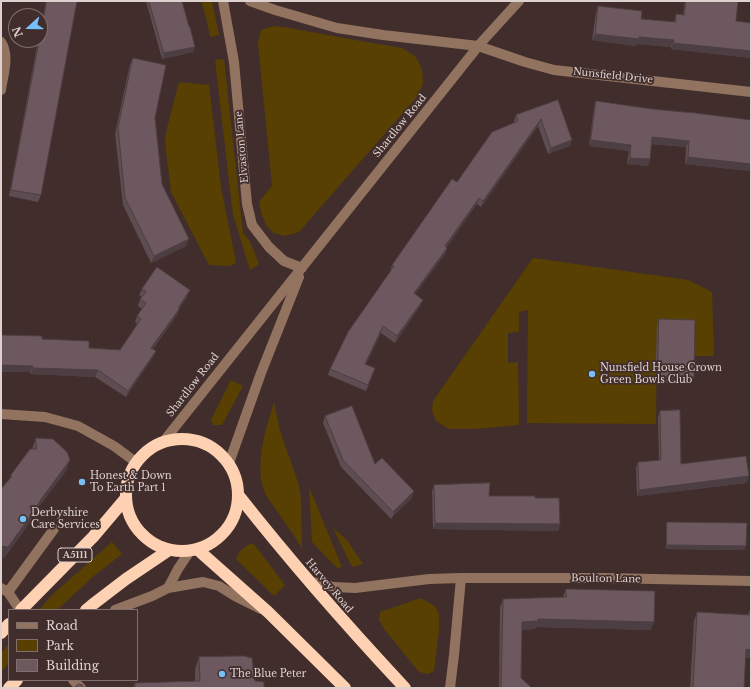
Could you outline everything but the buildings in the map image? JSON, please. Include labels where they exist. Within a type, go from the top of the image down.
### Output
[{"type":"highway","points":[[182,439],[201,442],[216,450],[229,463],[238,484],[239,496],[234,517],[222,535],[213,542],[193,550],[178,552],[168,550],[150,540],[138,529],[130,515],[126,498],[126,485],[137,462],[150,450],[163,442],[182,439]]},
{"type":"highway","name":"Harvey Road","points":[[239,496],[309,581],[405,688]]},
{"type":"highway","name":"A5111","points":[[22,609],[93,537],[126,498]]},
{"type":"highway","points":[[87,609],[126,579],[168,550]]},
{"type":"highway","points":[[193,550],[268,612],[345,688]]},
{"type":"highway","points":[[1,633],[8,625]]},
{"type":"street","name":"Elvaston Lane","points":[[223,1],[234,62],[247,204],[252,225],[269,246],[284,261],[302,268]]},
{"type":"street","points":[[250,1],[337,28],[478,46]]},
{"type":"street","name":"Shardlow Road","points":[[163,442],[478,46],[519,1]]},
{"type":"street","points":[[1,42],[4,47],[6,58],[1,90]]},
{"type":"street","name":"Nunsfield Drive","points":[[478,46],[554,70],[751,92]]},
{"type":"street","name":"Shardlow Road","points":[[229,463],[261,374],[302,268]]},
{"type":"street","points":[[1,414],[45,417],[78,426],[114,446],[137,462]]},
{"type":"street","points":[[20,609],[5,590],[54,528]]},
{"type":"street","points":[[168,588],[178,569],[193,550]]},
{"type":"street","points":[[450,688],[460,578]]},
{"type":"street","name":"Boulton Lane","points":[[309,581],[355,588],[429,579],[460,578],[605,578],[751,581]]},
{"type":"street","points":[[118,609],[152,596],[168,588],[203,582],[219,586],[235,596],[268,612]]},
{"type":"green space","points":[[201,1],[212,1],[219,35],[210,37]]},
{"type":"green space","points":[[273,26],[402,48],[415,56],[422,68],[423,84],[416,98],[299,232],[285,236],[274,233],[267,227],[259,202],[272,186],[258,43],[261,30]]},
{"type":"green space","points":[[224,59],[243,233],[250,241],[259,264],[250,270],[233,215],[215,60]]},
{"type":"green space","points":[[179,82],[209,85],[221,187],[236,263],[230,266],[209,265],[171,192],[165,142],[167,128]]},
{"type":"green space","points":[[533,258],[688,280],[712,292],[714,356],[692,356],[657,326],[656,424],[527,423],[528,310],[519,312],[519,332],[508,333],[508,363],[518,362],[519,425],[474,429],[449,429],[436,421],[432,411],[433,401]]},
{"type":"green space","points":[[231,380],[243,386],[222,425],[213,425],[211,420]]},
{"type":"green space","points":[[274,402],[280,431],[299,485],[301,500],[302,548],[266,495],[262,484],[262,448]]},
{"type":"green space","points":[[309,487],[342,567],[337,568],[312,542]]},
{"type":"green space","points":[[333,528],[347,540],[363,564],[352,567]]},
{"type":"green space","points":[[112,542],[122,554],[95,575],[58,609],[40,609],[52,595]]},
{"type":"green space","points":[[253,543],[285,585],[274,596],[236,559],[242,549]]},
{"type":"green space","points":[[421,598],[435,606],[439,614],[439,630],[434,671],[428,674],[419,672],[385,630],[379,620],[380,612]]},
{"type":"green space","points":[[8,645],[8,664],[1,672],[1,653]]},
{"type":"place","name":"Nunsfield House Crown Green Bowls Club","points":[[592,374]]},
{"type":"place","name":"Honest & Down To Earth Part 1","points":[[82,482]]},
{"type":"place","name":"Derbyshire Care Services","points":[[23,519]]},
{"type":"place","name":"The Blue Peter","points":[[222,674]]}]
